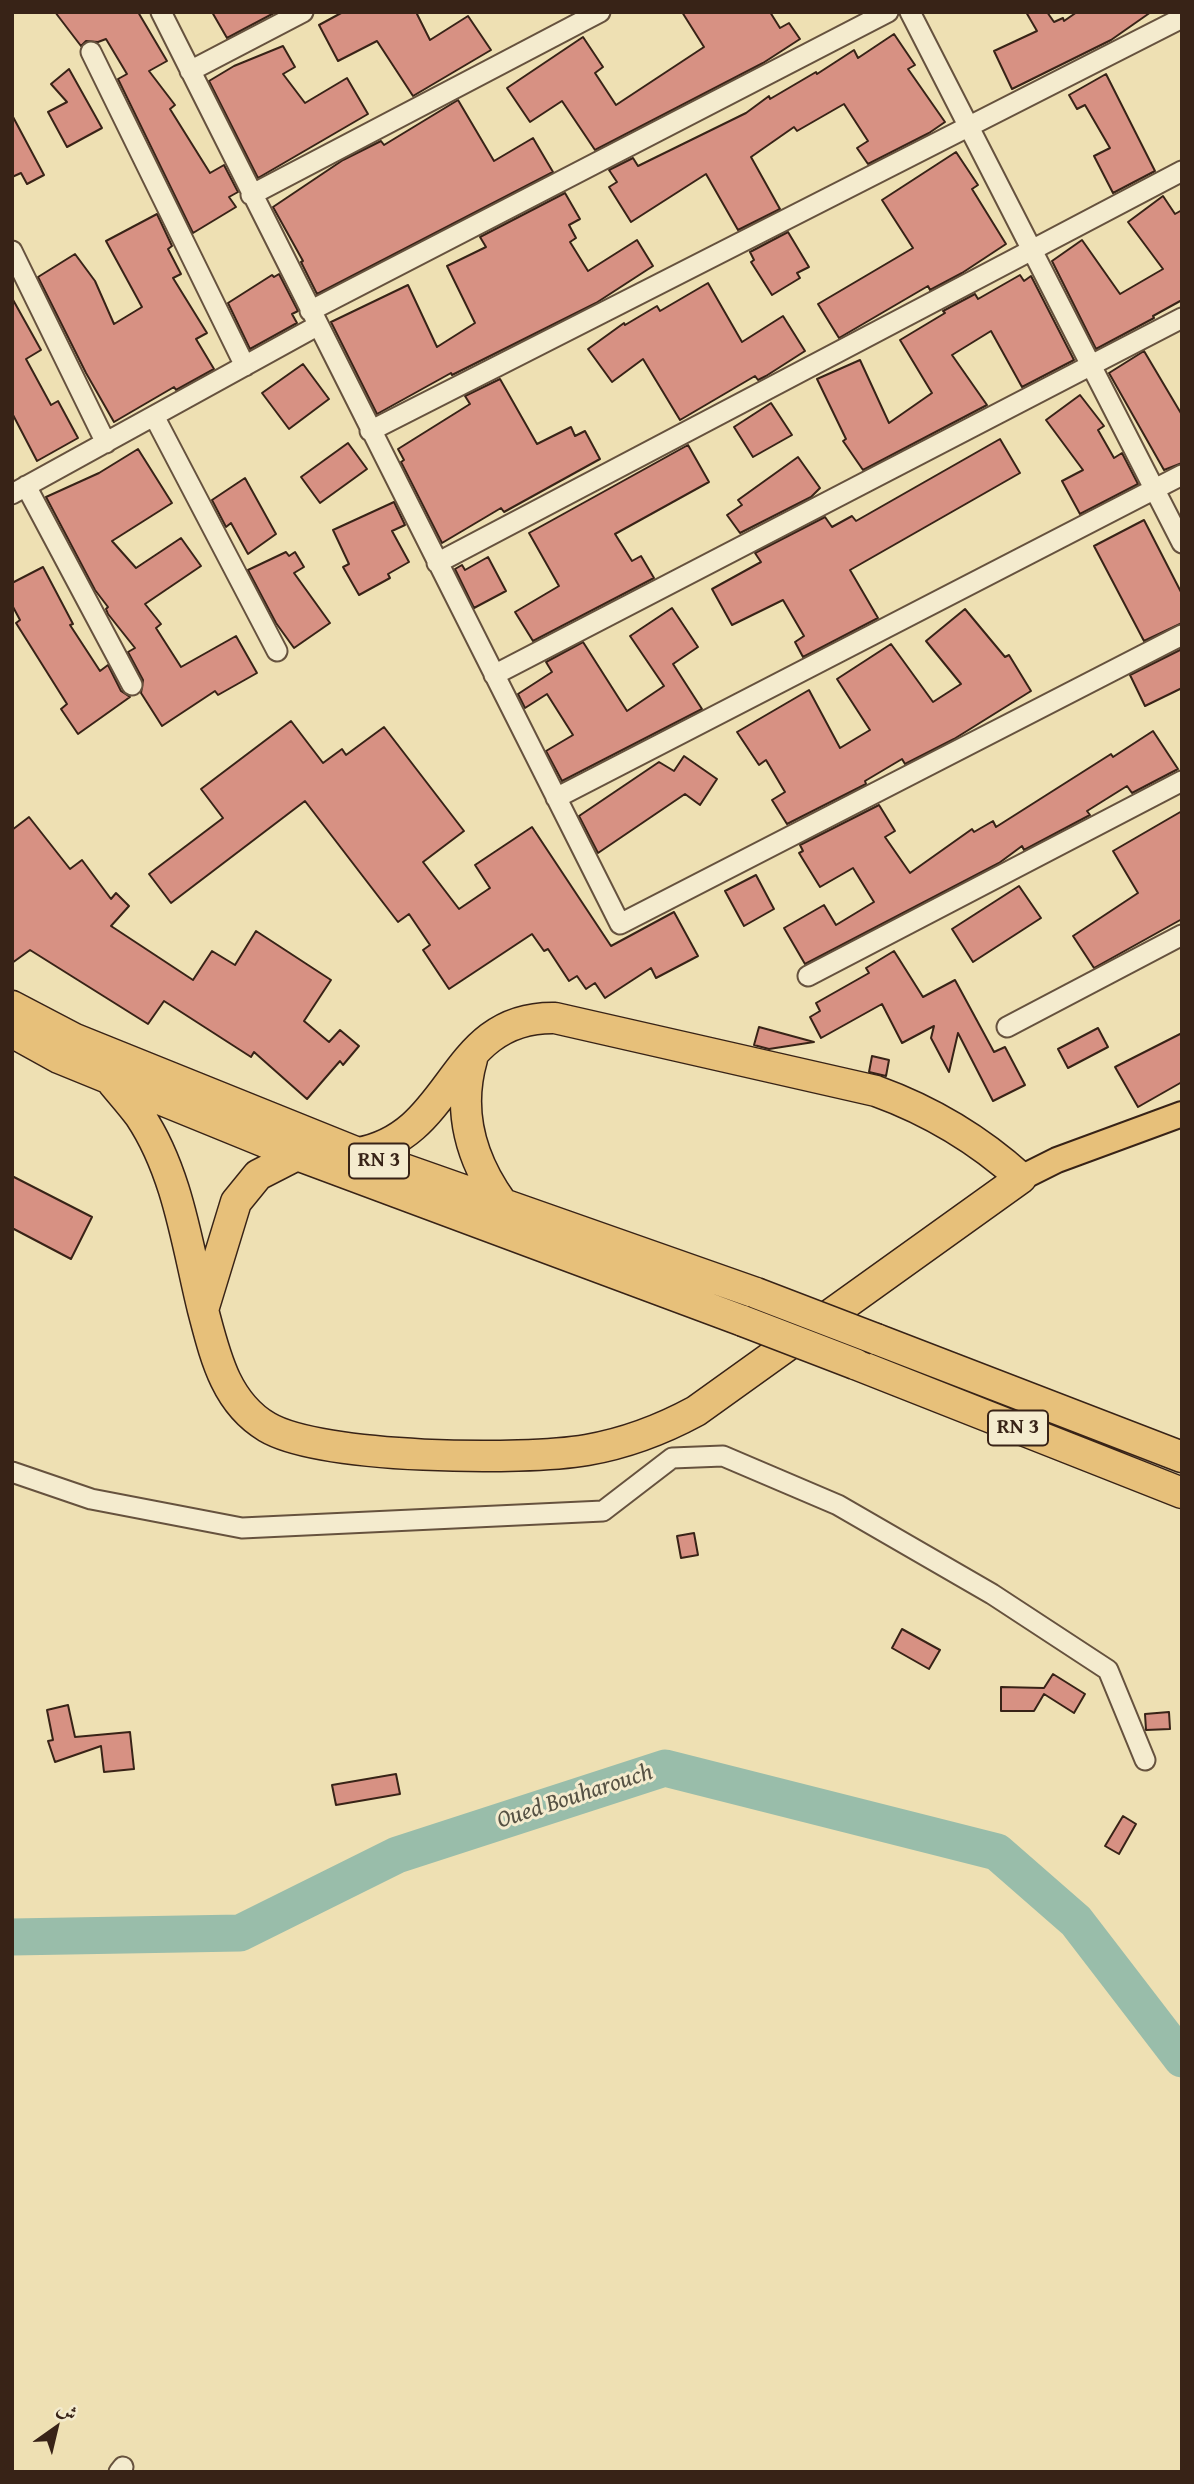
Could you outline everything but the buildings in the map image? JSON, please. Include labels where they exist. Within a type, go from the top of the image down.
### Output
[{"type":"highway","name":"RN 3","points":[[12,1006],[75,1039],[358,1153],[756,1293],[1182,1457]]},
{"type":"highway","points":[[110,1080],[140,1117],[160,1153],[175,1195],[223,1381],[247,1411],[268,1428],[311,1443],[408,1454],[545,1455],[588,1450],[655,1433],[696,1411],[1021,1178],[968,1135],[908,1103],[876,1091],[555,1018],[512,1024],[476,1048],[413,1129],[387,1145],[358,1153]]},
{"type":"highway","name":"RN 3","points":[[12,1032],[59,1058],[297,1155],[743,1321],[1182,1493]]},
{"type":"highway","points":[[476,1048],[469,1071],[466,1117],[477,1163],[502,1203]]},
{"type":"highway","points":[[203,1310],[236,1202],[258,1175],[297,1155]]},
{"type":"main road","points":[[1021,1178],[1057,1160],[1182,1114]]},
{"type":"street","points":[[161,12],[313,319],[620,924],[1182,635]]},
{"type":"street","points":[[190,71],[303,12]]},
{"type":"street","points":[[251,195],[600,12]]},
{"type":"street","points":[[132,685],[19,490],[246,366],[313,319],[888,12]]},
{"type":"street","points":[[910,12],[1182,543]]},
{"type":"street","points":[[370,431],[1182,18]]},
{"type":"street","points":[[91,52],[246,366]]},
{"type":"street","points":[[437,563],[1182,171]]},
{"type":"street","points":[[12,251],[106,443]]},
{"type":"street","points":[[494,675],[1182,318]]},
{"type":"street","points":[[154,416],[277,651]]},
{"type":"street","points":[[556,798],[1182,475]]},
{"type":"street","points":[[808,976],[1182,781]]},
{"type":"street","points":[[1007,1027],[1182,934]]},
{"type":"street","points":[[655,1433],[672,1458]]},
{"type":"street","points":[[12,1472],[91,1499],[242,1528],[603,1511],[672,1458],[723,1456],[838,1504],[992,1594],[1108,1670],[1145,1760]]},
{"type":"waterway","name":"Oued Bouharouch","points":[[12,1937],[240,1933],[397,1855],[665,1768],[997,1852],[1076,1921],[1182,2059]]}]
